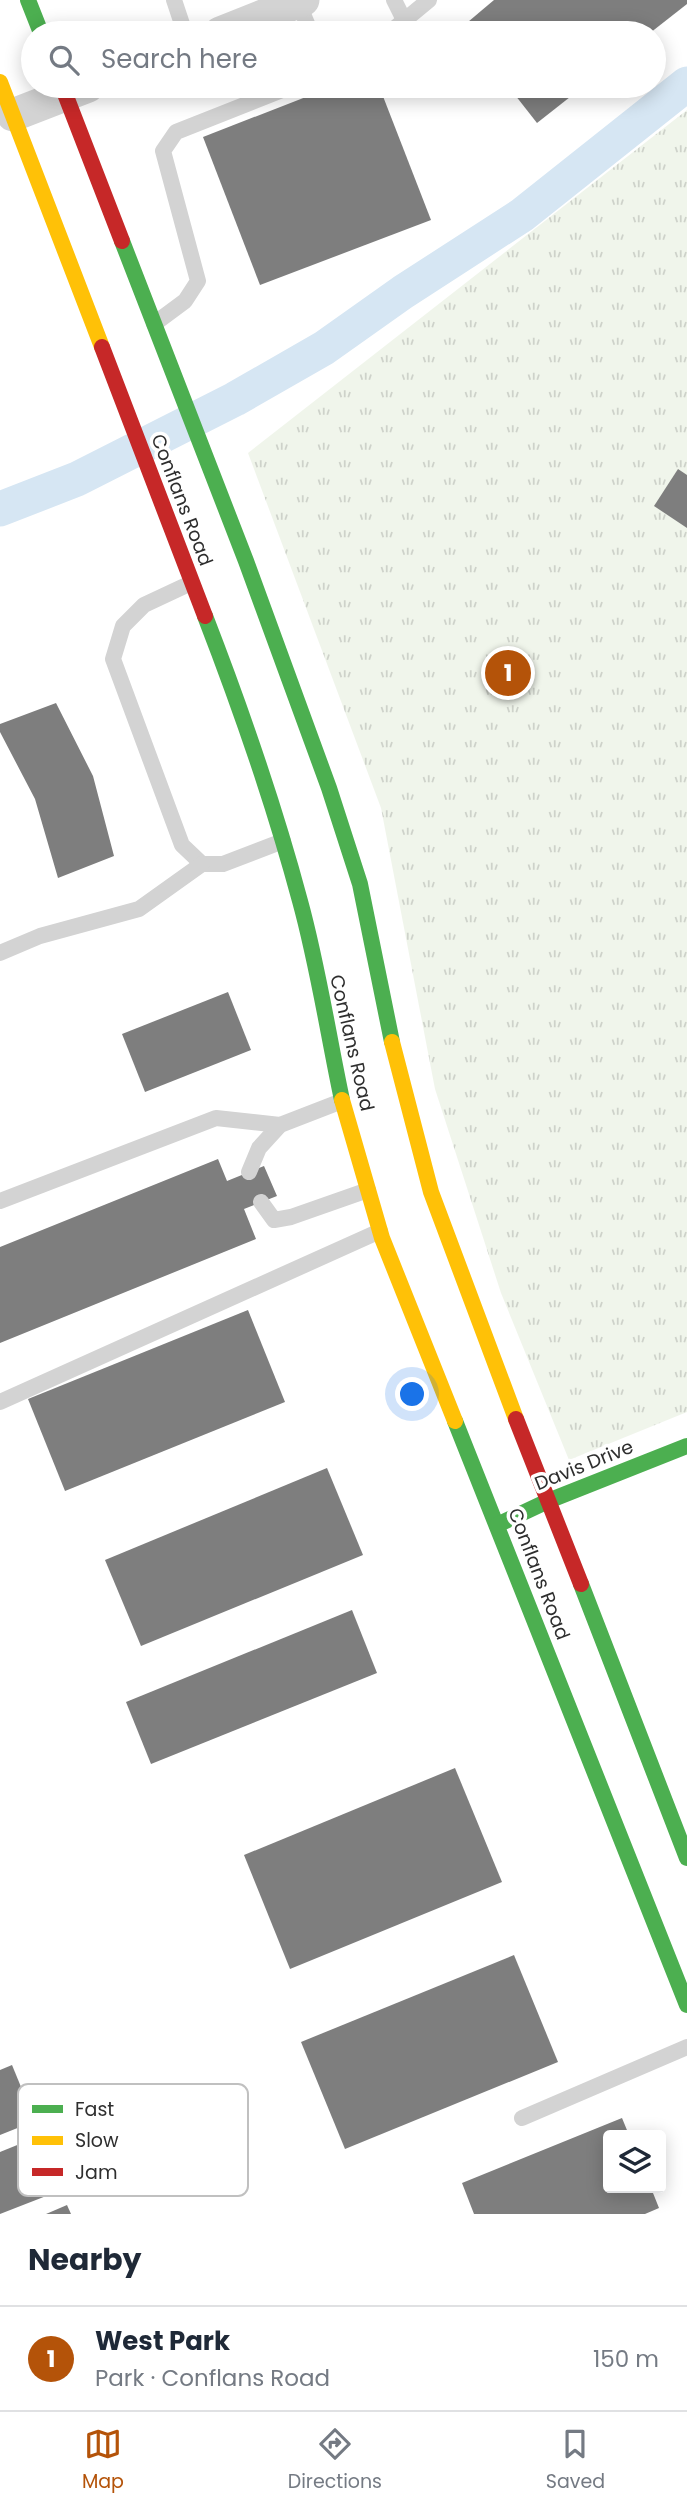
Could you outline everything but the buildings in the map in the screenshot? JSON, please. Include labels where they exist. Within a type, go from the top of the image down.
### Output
[{"type":"main road","points":[[28,0],[36,21]]},
{"type":"main road","name":"Conflans Road","points":[[0,82],[289,839],[342,1101],[380,1231],[687,2005]]},
{"type":"main road","name":"Conflans Road","points":[[75,98],[154,324],[228,516],[334,822],[360,884],[392,1044],[431,1192],[472,1308],[687,1858]]},
{"type":"main road","name":"Davis Drive","points":[[497,1525],[548,1501],[687,1446]]},
{"type":"street","points":[[250,21],[300,1]]},
{"type":"street","points":[[13,115],[52,98]]},
{"type":"lane","points":[[174,0],[181,21]]},
{"type":"lane","points":[[394,0],[404,20],[429,0]]},
{"type":"lane","points":[[300,1],[307,21]]},
{"type":"lane","points":[[154,324],[185,301],[198,281],[163,152],[176,131],[261,98]]},
{"type":"lane","points":[[191,583],[144,605],[123,625],[113,659],[182,845],[202,864]]},
{"type":"lane","points":[[0,953],[40,936],[139,909],[202,864],[223,864],[289,839]]},
{"type":"lane","points":[[249,1172],[259,1148],[280,1125],[342,1101]]},
{"type":"lane","points":[[0,1201],[216,1118],[280,1125]]},
{"type":"lane","points":[[261,1202],[274,1220],[291,1217],[368,1190]]},
{"type":"lane","points":[[0,1402],[380,1231]]},
{"type":"lane","points":[[523,2118],[687,2047]]},
{"type":"green space","points":[[687,110],[687,1412],[569,1460],[501,1293],[435,1089],[381,808],[248,453]]},
{"type":"waterway","points":[[0,509],[77,479],[235,399],[324,348],[403,292],[522,215],[687,84]]},
{"type":"traffic: fast","points":[[28,0],[36,21]]},
{"type":"traffic: fast","points":[[122,241],[246,561],[329,788],[360,884],[392,1042]]},
{"type":"traffic: fast","points":[[205,616],[256,757],[290,865],[312,950],[342,1100]]},
{"type":"traffic: fast","points":[[455,1421],[687,2005]]},
{"type":"traffic: fast","points":[[497,1525],[548,1501],[687,1446]]},
{"type":"traffic: fast","points":[[581,1584],[687,1858]]},
{"type":"traffic: slow","points":[[0,82],[102,347]]},
{"type":"traffic: slow","points":[[392,1042],[431,1192],[516,1419]]},
{"type":"traffic: slow","points":[[342,1100],[382,1238],[455,1421]]},
{"type":"traffic: jam","points":[[67,98],[122,241]]},
{"type":"traffic: jam","points":[[102,347],[205,616]]},
{"type":"traffic: jam","points":[[516,1419],[581,1584]]},
{"type":"place","name":"West Park","points":[[508,673]]}]
